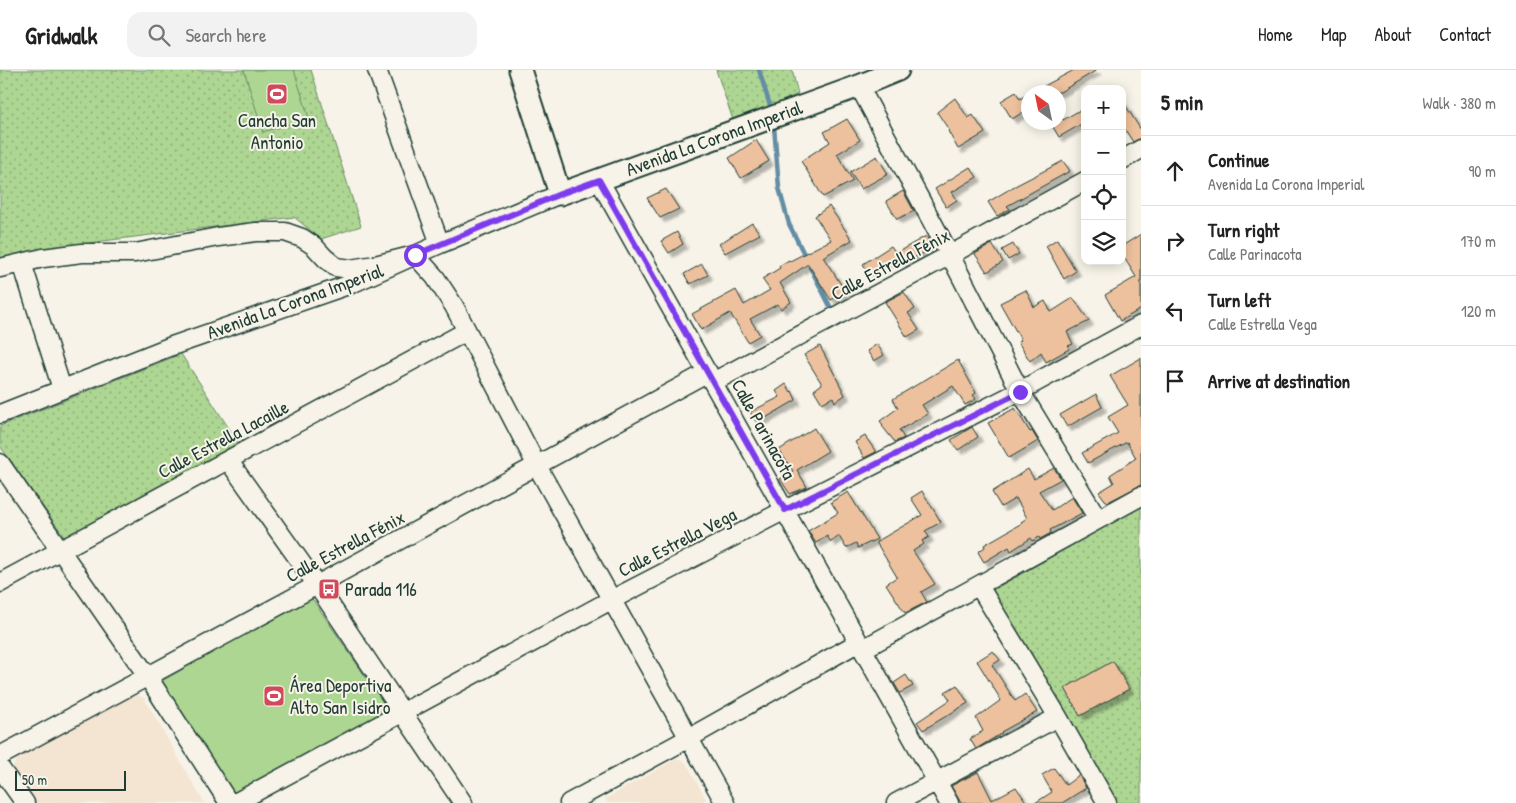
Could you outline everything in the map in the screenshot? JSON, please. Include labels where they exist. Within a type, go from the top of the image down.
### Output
[{"type":"street","points":[[377,70],[440,244]]},
{"type":"street","points":[[520,70],[560,194]]},
{"type":"street","name":"Avenida La Corona Imperial","points":[[0,414],[169,347],[351,284],[440,244],[560,194],[859,86],[898,70]]},
{"type":"street","points":[[859,86],[1020,392],[1098,519]]},
{"type":"street","points":[[1126,158],[1141,149]]},
{"type":"street","name":"Calle Parinacota","points":[[599,180],[949,803]]},
{"type":"street","name":"Calle Estrella Fénix","points":[[0,756],[537,466],[950,256],[1081,183]]},
{"type":"street","points":[[0,268],[82,253],[135,253],[218,238],[266,232],[285,232],[302,238],[314,246],[336,268],[350,269],[415,255],[435,277],[454,306],[537,466],[725,803]]},
{"type":"street","points":[[22,263],[62,390]]},
{"type":"street","name":"Calle Estrella Vega","points":[[235,803],[611,600],[1020,392],[1141,325]]},
{"type":"street","name":"Calle Estrella Lacaille","points":[[0,583],[467,332]]},
{"type":"street","points":[[228,460],[317,586],[463,803]]},
{"type":"street","points":[[0,464],[148,677],[229,803]]},
{"type":"street","points":[[569,803],[861,645],[979,586],[1141,496]]},
{"type":"street","points":[[979,586],[1107,803]]},
{"type":"street","points":[[896,803],[1058,717]]},
{"type":"street","points":[[0,768],[25,803]]},
{"type":"shaded area","points":[[137,695],[144,698],[204,803],[35,803],[15,776],[13,767],[17,758],[124,699]]},
{"type":"shaded area","points":[[676,759],[686,763],[706,799],[699,803],[608,803],[605,799]]},
{"type":"green space","points":[[0,70],[311,70],[361,226],[321,239],[294,217],[103,241],[0,258]]},
{"type":"green space","name":"Cancha San Antonio","points":[[244,70],[294,70],[309,118],[263,132]]},
{"type":"green space","points":[[716,70],[792,70],[798,94],[734,123]]},
{"type":"green space","points":[[181,354],[239,444],[66,539],[0,446],[0,426]]},
{"type":"green space","points":[[1141,506],[1141,803],[1117,803],[991,591]]},
{"type":"green space","name":"Área Deportiva Alto San Isidro","points":[[311,597],[389,711],[231,796],[160,682]]},
{"type":"building","points":[[1074,70],[1097,70],[1066,88],[1066,85],[1046,85]]},
{"type":"building","points":[[1016,92],[1021,98],[1021,113],[1012,119],[1001,101]]},
{"type":"building","points":[[955,98],[968,118],[973,115],[985,133],[958,149],[949,130],[937,112]]},
{"type":"building","points":[[1126,106],[1141,130],[1141,138],[1133,142],[1126,131]]},
{"type":"building","points":[[1080,110],[1081,112],[1081,124],[1059,137],[1055,130],[1066,130],[1066,118]]},
{"type":"building","points":[[847,119],[860,140],[837,154],[853,181],[823,197],[801,161],[830,142],[824,132]]},
{"type":"building","points":[[756,140],[769,161],[741,178],[729,158]]},
{"type":"building","points":[[877,156],[888,174],[861,189],[850,172]]},
{"type":"building","points":[[1063,161],[1070,171],[1007,206],[1010,209],[997,216],[988,202]]},
{"type":"building","points":[[970,167],[977,177],[952,192],[957,200],[946,207],[935,189]]},
{"type":"building","points":[[666,189],[679,209],[660,218],[647,198]]},
{"type":"building","points":[[903,191],[914,211],[897,219],[886,201]]},
{"type":"building","points":[[829,206],[852,240],[823,257],[846,292],[831,300],[808,264],[780,283],[791,302],[781,309],[778,304],[750,319],[760,335],[748,342],[730,313],[701,330],[692,314],[736,290],[744,305],[770,290],[762,279],[780,268],[779,266],[831,240],[815,216]]},
{"type":"building","points":[[752,223],[760,234],[725,253],[719,244]]},
{"type":"building","points":[[677,232],[683,244],[669,253],[661,241]]},
{"type":"building","points":[[1141,234],[1141,309],[1120,321],[1105,295],[1136,277],[1126,261],[1126,243]]},
{"type":"building","points":[[926,236],[933,248],[902,264],[897,257],[869,274],[863,264],[891,246],[896,253]]},
{"type":"building","points":[[1057,239],[1076,271],[1064,279],[1046,246]]},
{"type":"building","points":[[992,244],[1003,262],[987,272],[975,254]]},
{"type":"building","points":[[1013,244],[1019,254],[1008,260],[1002,250]]},
{"type":"building","points":[[702,264],[708,275],[690,284],[684,274]]},
{"type":"building","points":[[1026,290],[1034,307],[1045,301],[1051,312],[1073,298],[1089,321],[1067,332],[1073,344],[1068,346],[1069,349],[1046,362],[1041,352],[1030,361],[1018,342],[1021,340],[1000,303]]},
{"type":"building","points":[[904,292],[915,309],[908,313],[919,330],[907,337],[885,302]]},
{"type":"building","points":[[877,344],[884,355],[874,361],[867,351]]},
{"type":"building","points":[[820,346],[845,395],[835,402],[833,397],[822,403],[814,390],[822,384],[804,355]]},
{"type":"building","points":[[1141,358],[1141,485],[1108,502],[1099,492],[1114,483],[1110,475],[1136,458],[1127,442],[1088,463],[1082,453],[1118,433],[1108,417],[1128,405],[1110,376]]},
{"type":"building","points":[[958,360],[976,393],[973,395],[976,399],[965,405],[953,386],[922,405],[928,414],[899,430],[904,438],[895,442],[880,421],[898,408],[893,399]]},
{"type":"building","points":[[786,384],[796,400],[757,423],[750,412],[780,397],[776,391]]},
{"type":"building","points":[[1096,394],[1102,407],[1067,427],[1060,415]]},
{"type":"building","points":[[1015,408],[1038,441],[1009,458],[988,423]]},
{"type":"building","points":[[972,427],[978,437],[958,450],[951,440]]},
{"type":"building","points":[[814,428],[828,451],[797,470],[807,487],[790,494],[780,479],[793,471],[779,450]]},
{"type":"building","points":[[865,436],[876,452],[864,458],[855,442]]},
{"type":"building","points":[[1054,468],[1061,479],[1039,491],[1052,510],[1072,497],[1082,513],[1050,530],[1051,533],[1040,539],[1039,537],[1033,541],[1031,538],[1011,551],[1009,547],[984,562],[978,552],[985,547],[984,545],[1022,523],[1027,518],[1016,498],[1001,507],[992,492],[1028,469],[1034,479]]},
{"type":"building","points":[[922,491],[941,522],[925,531],[929,537],[922,541],[924,544],[913,551],[935,584],[921,592],[927,602],[905,613],[886,584],[897,577],[876,542],[922,515],[911,498]]},
{"type":"building","points":[[848,492],[877,539],[858,548],[856,543],[846,548],[839,536],[831,542],[827,536],[816,543],[808,531],[838,513],[831,502]]},
{"type":"building","points":[[993,651],[1000,660],[992,665],[1015,701],[1025,694],[1037,712],[1001,732],[976,749],[970,739],[983,731],[976,718],[1001,700],[977,661]]},
{"type":"building","points":[[1113,661],[1129,689],[1080,716],[1065,688]]},
{"type":"building","points":[[906,675],[913,686],[900,693],[894,683]]},
{"type":"building","points":[[957,685],[968,703],[923,730],[917,722],[950,700],[945,692]]},
{"type":"building","points":[[1054,768],[1066,785],[1079,775],[1086,788],[1062,803],[1035,803],[1052,792],[1042,775]]},
{"type":"building","points":[[978,772],[992,800],[1016,787],[1027,803],[961,803],[951,786]]},
{"type":"waterway","points":[[759,70],[771,109]]},
{"type":"waterway","points":[[774,126],[779,188],[789,224],[806,258]]},
{"type":"waterway","points":[[810,267],[831,308]]},
{"type":"place","name":"Cancha San Antonio","points":[[277,94]]},
{"type":"place","name":"Parada 116","points":[[329,589]]},
{"type":"place","name":"Área Deportiva Alto San Isidro","points":[[274,696]]},
{"type":"route","points":[[415,255],[560,194],[599,180],[785,510],[1020,392]]}]
